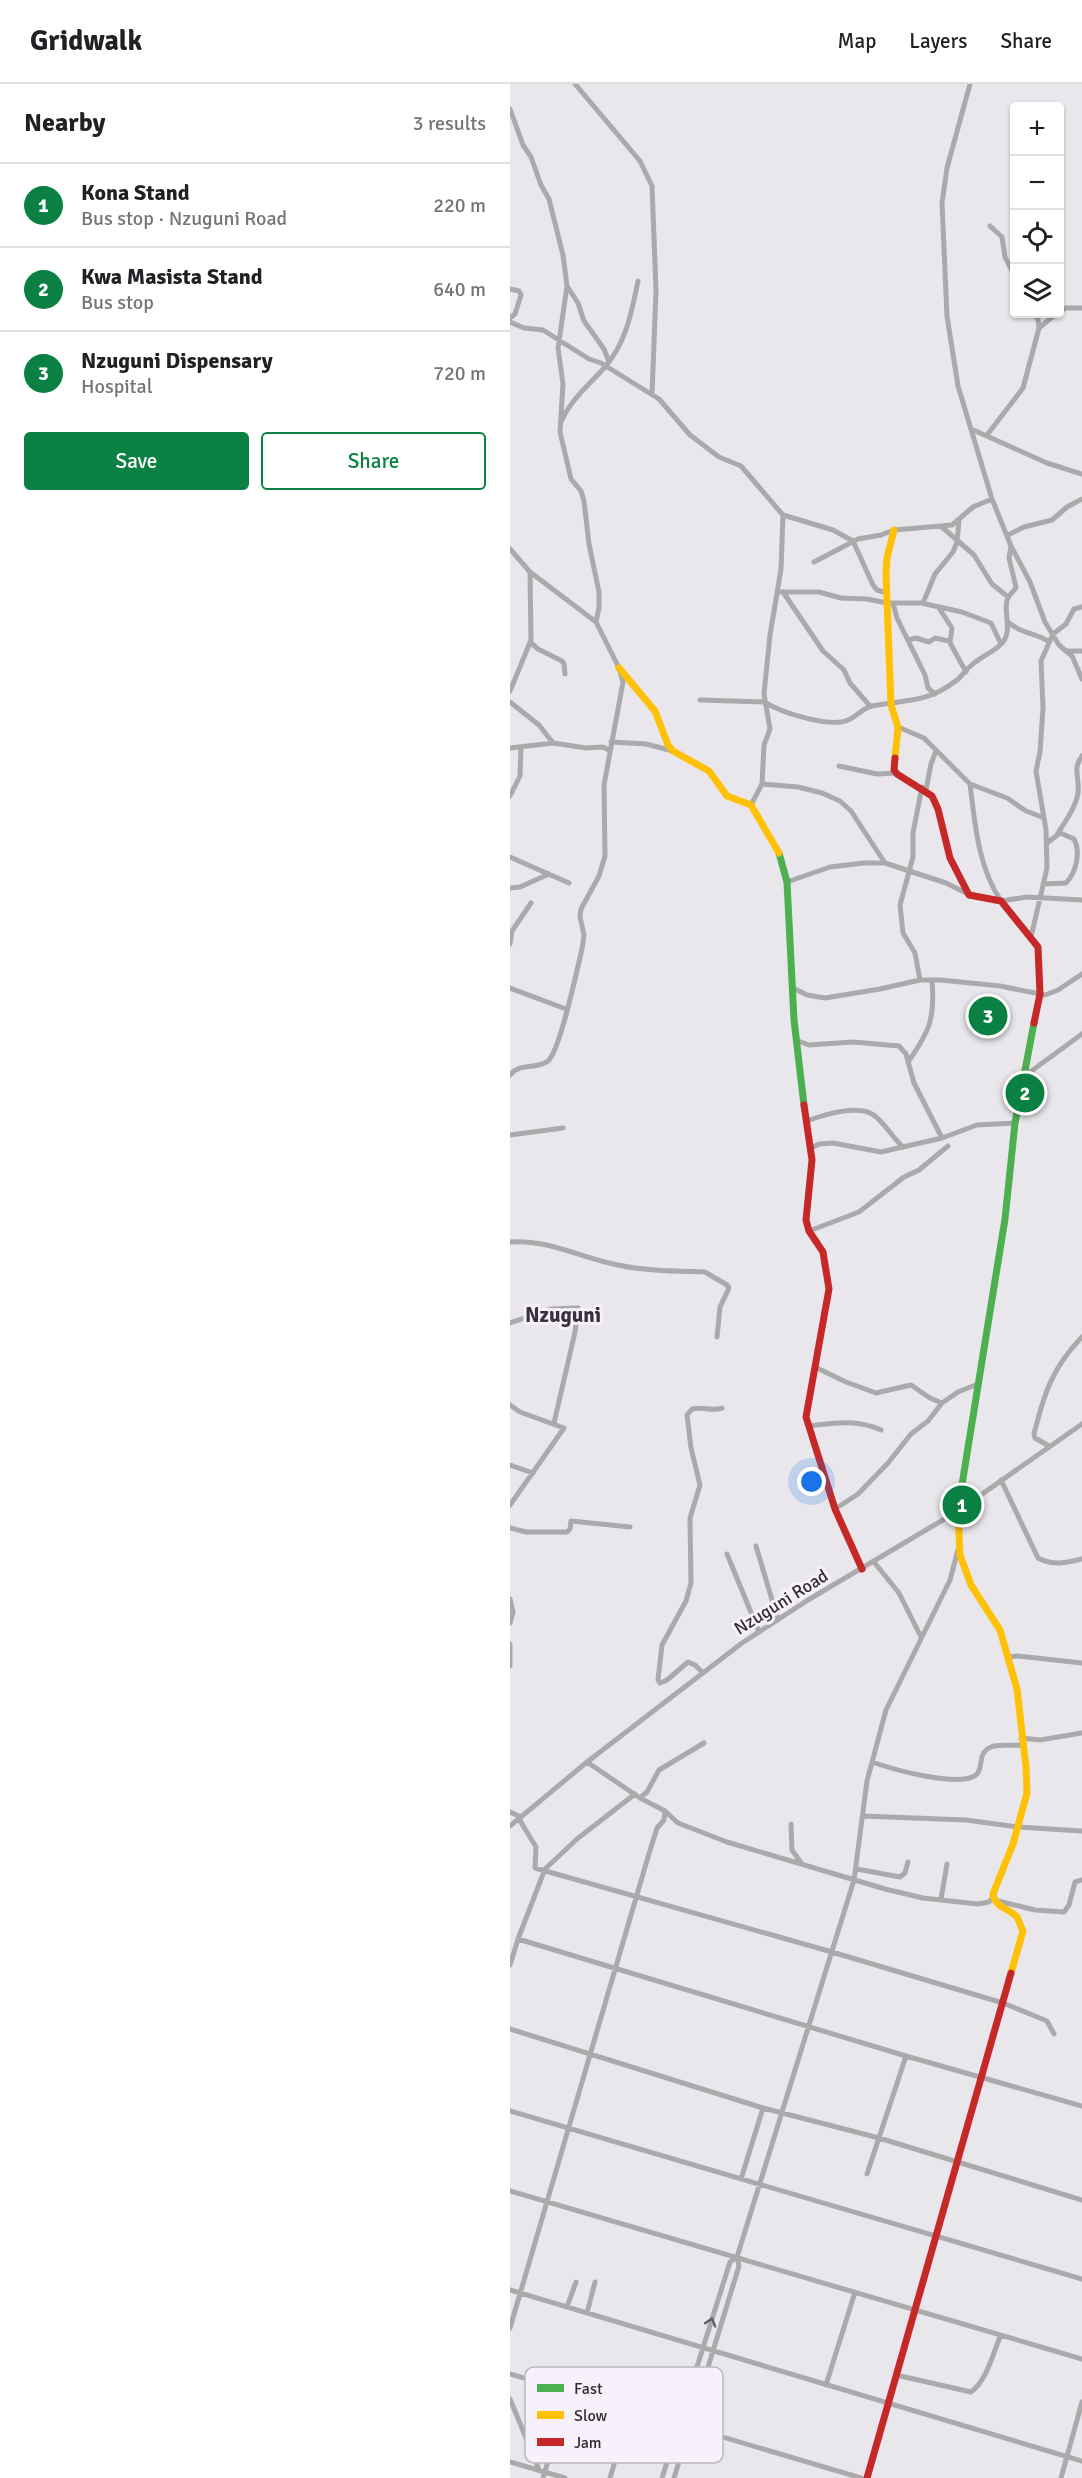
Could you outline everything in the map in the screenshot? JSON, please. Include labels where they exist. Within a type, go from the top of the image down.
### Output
[{"type":"street","points":[[575,84],[640,161],[652,186],[656,290],[652,395]]},
{"type":"street","points":[[970,84],[947,168],[942,204],[947,316],[958,386],[992,499],[1011,546],[1053,634],[1059,645],[1072,656],[1082,679]]},
{"type":"street","points":[[510,109],[523,145],[531,157],[552,206],[558,227],[567,286],[559,341],[562,384],[560,423],[571,478],[584,501],[589,544],[599,592],[597,622]]},
{"type":"street","points":[[990,226],[1002,237],[1005,257],[1010,268]]},
{"type":"street","points":[[560,423],[581,391],[607,364],[630,322],[639,281]]},
{"type":"street","points":[[567,286],[580,308],[584,321],[604,349],[607,364]]},
{"type":"street","points":[[510,289],[519,291],[521,295],[515,314],[510,320],[524,328],[543,330],[559,341],[607,364],[652,395],[663,403],[690,435],[719,457],[741,466],[783,515],[833,530],[853,541],[873,585],[886,593]]},
{"type":"street","points":[[1064,309],[1082,308]]},
{"type":"street","points":[[987,435],[1023,388],[1039,328],[1038,318]]},
{"type":"street","points":[[1039,328],[1051,318]]},
{"type":"street","points":[[971,429],[1047,463],[1082,474]]},
{"type":"street","points":[[813,562],[853,541],[894,530],[952,525],[973,507],[992,499]]},
{"type":"street","points":[[1008,535],[1024,527],[1052,520],[1082,499]]},
{"type":"street","points":[[751,805],[762,784],[764,744],[771,727],[765,702],[769,640],[780,592],[783,515]]},
{"type":"street","points":[[923,603],[935,574],[953,552],[957,539],[958,520]]},
{"type":"street","points":[[940,526],[974,555],[992,584],[1008,597]]},
{"type":"street","points":[[894,530],[887,558],[886,593],[919,660],[928,688],[935,694]]},
{"type":"street","points":[[700,700],[765,702],[773,707],[817,720],[846,721],[870,706],[891,705],[906,700],[922,700],[935,694],[959,679],[972,664],[1001,644],[1006,634],[1008,597],[1016,587],[1010,558],[1011,546]]},
{"type":"street","points":[[510,549],[530,572],[597,622],[619,668],[655,711],[664,738],[673,751]]},
{"type":"street","points":[[510,691],[512,677],[530,642],[530,572]]},
{"type":"street","points":[[780,592],[819,592],[841,598],[890,603],[923,603],[959,611],[988,621],[993,625],[1001,644]]},
{"type":"street","points":[[780,592],[828,657],[844,670],[850,683],[870,706]]},
{"type":"street","points":[[890,603],[891,705],[898,727],[894,765],[896,773]]},
{"type":"street","points":[[1031,937],[1047,867],[1047,843],[1036,771],[1040,752],[1043,708],[1041,662],[1048,641],[1053,634],[1066,624],[1074,609],[1082,607]]},
{"type":"street","points":[[939,608],[952,628],[950,642],[966,672]]},
{"type":"street","points":[[1007,621],[1018,630],[1048,641]]},
{"type":"street","points":[[908,640],[916,638],[929,642],[935,638],[950,642]]},
{"type":"street","points":[[530,642],[543,652],[562,661],[565,674]]},
{"type":"street","points":[[1067,651],[1082,651]]},
{"type":"street","points":[[510,1075],[519,1067],[543,1064],[554,1055],[582,949],[584,935],[580,909],[599,876],[605,856],[604,785],[609,750],[623,690],[619,668]]},
{"type":"street","points":[[510,702],[539,725],[553,743]]},
{"type":"street","points":[[898,727],[924,738],[970,784],[1007,798],[1026,811],[1042,817]]},
{"type":"street","points":[[611,742],[642,743],[673,751],[709,771],[729,797],[751,805],[778,853],[787,882],[794,1020],[812,1165],[806,1220],[809,1231],[822,1252],[829,1289],[806,1411],[808,1426],[835,1509],[862,1569]]},
{"type":"street","points":[[510,748],[553,743],[586,748],[603,747],[609,750]]},
{"type":"street","points":[[510,796],[520,776],[521,747]]},
{"type":"street","points":[[920,980],[915,953],[903,933],[900,902],[906,889],[913,857],[913,833],[936,752]]},
{"type":"street","points":[[1047,843],[1058,833],[1077,798],[1076,766],[1082,756]]},
{"type":"street","points":[[839,766],[877,774],[896,773],[924,789],[934,799],[944,828],[949,855],[969,895]]},
{"type":"street","points":[[762,784],[798,787],[822,793],[840,801],[851,811],[885,863]]},
{"type":"street","points":[[709,2367],[739,2266],[737,2258],[857,1869],[867,1781],[892,1693],[916,1651],[950,1580],[958,1550],[958,1511],[1005,1219],[1015,1123],[1040,994],[1038,947],[988,882],[970,784]]},
{"type":"street","points":[[1043,884],[1065,883],[1073,875],[1076,865],[1076,840],[1064,833],[1058,833]]},
{"type":"street","points":[[510,857],[569,883]]},
{"type":"street","points":[[787,882],[830,867],[885,863],[946,883],[969,895],[1001,901],[1041,897],[1082,900]]},
{"type":"street","points":[[510,888],[520,887],[549,874]]},
{"type":"street","points":[[510,944],[512,931],[531,903]]},
{"type":"street","points":[[793,988],[807,995],[825,998],[920,980],[932,980],[1000,986],[1040,994],[1051,993],[1082,974]]},
{"type":"street","points":[[908,1062],[927,1033],[933,1008],[932,980]]},
{"type":"street","points":[[510,988],[566,1010]]},
{"type":"street","points":[[1026,1075],[1082,1034]]},
{"type":"street","points":[[798,1041],[809,1045],[853,1042],[894,1044],[903,1050],[914,1083],[942,1138]]},
{"type":"street","points":[[807,1121],[851,1110],[871,1113],[903,1147]]},
{"type":"street","points":[[811,1148],[819,1144],[833,1143],[875,1152],[942,1138],[978,1125],[1015,1123]]},
{"type":"street","points":[[510,1135],[563,1128]]},
{"type":"street","points":[[809,1231],[859,1212],[904,1177],[919,1170],[948,1146]]},
{"type":"street","points":[[510,1242],[525,1241],[546,1244],[619,1266],[705,1272],[712,1275],[729,1288],[720,1307],[717,1337]]},
{"type":"street","points":[[510,1323],[520,1322],[551,1309],[578,1308],[575,1332],[554,1424]]},
{"type":"street","points":[[1049,1446],[1035,1438],[1034,1434],[1047,1389],[1062,1361],[1082,1337]]},
{"type":"street","points":[[815,1367],[876,1393],[911,1385],[934,1401],[942,1403]]},
{"type":"street","points":[[835,1509],[848,1502],[864,1488],[911,1434],[928,1421],[942,1403],[978,1384]]},
{"type":"street","points":[[510,1405],[520,1412],[564,1428],[510,1505]]},
{"type":"street","points":[[703,1673],[688,1662],[667,1680],[660,1683],[658,1680],[662,1646],[686,1601],[692,1583],[690,1518],[700,1485],[687,1415],[692,1409],[700,1407],[717,1410],[722,1408]]},
{"type":"street","points":[[808,1426],[855,1422],[867,1423],[882,1430]]},
{"type":"street","name":"Nzuguni Road","points":[[510,1826],[587,1762],[759,1632],[958,1511],[1082,1424]]},
{"type":"street","points":[[510,1465],[533,1473]]},
{"type":"street","points":[[1001,1480],[1038,1558],[1047,1563],[1082,1559]]},
{"type":"street","points":[[510,1528],[526,1532],[567,1532],[571,1521],[630,1527]]},
{"type":"street","points":[[756,1546],[778,1620]]},
{"type":"street","points":[[587,1762],[637,1796],[665,1811],[678,1823],[727,1842],[923,1898],[978,1904],[989,1902],[994,1898],[995,1885],[1018,1827],[1027,1793],[1026,1767],[1021,1742],[1017,1689],[1000,1630],[971,1585],[958,1550]]},
{"type":"street","points":[[727,1554],[759,1632]]},
{"type":"street","points":[[874,1562],[895,1588],[921,1637]]},
{"type":"street","points":[[510,1599],[513,1608],[510,1623]]},
{"type":"street","points":[[510,1644],[510,1666]]},
{"type":"street","points":[[1008,1657],[1018,1656],[1082,1663]]},
{"type":"street","points":[[872,1762],[938,1779],[962,1778],[978,1772],[982,1754],[994,1745],[1082,1733]]},
{"type":"street","points":[[510,1965],[545,1869],[578,1839],[637,1796],[647,1792],[659,1770],[704,1743]]},
{"type":"street","points":[[510,2328],[653,1841],[657,1828],[664,1820],[665,1811]]},
{"type":"street","points":[[510,1812],[520,1818],[536,1847],[533,1866],[538,1869],[545,1869],[1003,2003],[1047,2021],[1054,2034]]},
{"type":"street","points":[[863,1816],[966,1820],[1018,1827],[1082,1831]]},
{"type":"street","points":[[791,1824],[792,1850],[802,1864]]},
{"type":"street","points":[[857,1869],[900,1877],[905,1873],[908,1862]]},
{"type":"street","points":[[941,1899],[947,1864]]},
{"type":"street","points":[[994,1898],[1035,1910],[1064,1912],[1070,1905],[1076,1882],[1082,1880]]},
{"type":"street","points":[[867,2478],[1023,1930],[1016,1916],[994,1898]]},
{"type":"street","points":[[518,1939],[906,2056],[1082,2106]]},
{"type":"street","points":[[510,2029],[763,2108],[879,2138],[1082,2200]]},
{"type":"street","points":[[867,2174],[906,2056]]},
{"type":"street","points":[[741,2179],[763,2108]]},
{"type":"street","points":[[510,2111],[1082,2279]]},
{"type":"street","points":[[510,2191],[1082,2359]]},
{"type":"street","points":[[698,2367],[729,2262],[737,2258]]},
{"type":"street","points":[[567,2307],[576,2282]]},
{"type":"street","points":[[587,2313],[595,2282]]},
{"type":"street","points":[[510,2290],[1082,2461]]},
{"type":"street","points":[[826,2385],[855,2292]]},
{"type":"street","points":[[896,2374],[971,2392],[984,2373],[1001,2335]]},
{"type":"street","points":[[510,2374],[525,2379]]},
{"type":"street","points":[[510,2399],[525,2434]]},
{"type":"street","points":[[1061,2478],[1082,2402]]},
{"type":"street","points":[[723,2437],[861,2478]]},
{"type":"street","points":[[510,2462],[542,2474],[565,2478]]},
{"type":"street","points":[[610,2478],[614,2463]]},
{"type":"street","points":[[662,2478],[667,2463]]},
{"type":"street","points":[[674,2478],[678,2463]]},
{"type":"traffic: fast","points":[[779,853],[787,882],[794,1020],[804,1105]]},
{"type":"traffic: fast","points":[[960,1497],[1005,1219],[1015,1123],[1034,1023]]},
{"type":"traffic: slow","points":[[894,530],[887,558],[886,574],[891,705],[898,727],[895,758]]},
{"type":"traffic: slow","points":[[619,668],[655,711],[668,745],[673,751],[709,771],[727,796],[751,805],[779,853]]},
{"type":"traffic: slow","points":[[960,1497],[958,1511],[960,1555],[971,1585],[1000,1630],[1017,1689],[1026,1767],[1027,1793],[1013,1844],[993,1894],[999,1905],[1017,1917],[1023,1931],[1011,1973]]},
{"type":"traffic: jam","points":[[895,758],[894,770],[897,774],[932,796],[938,809],[950,858],[969,895],[1001,901],[1038,947],[1040,994],[1034,1023]]},
{"type":"traffic: jam","points":[[804,1105],[812,1160],[806,1220],[809,1231],[823,1252],[829,1289],[806,1417],[835,1509],[862,1569]]},
{"type":"traffic: jam","points":[[867,2478],[1011,1973]]},
{"type":"place","name":"Nzuguni Dispensary","points":[[988,1016]]},
{"type":"place","name":"Kwa Masista Stand","points":[[1025,1093]]},
{"type":"place","name":"Kona Stand","points":[[962,1505]]},
{"type":"district","name":"Nzuguni","points":[[563,1315]]}]
